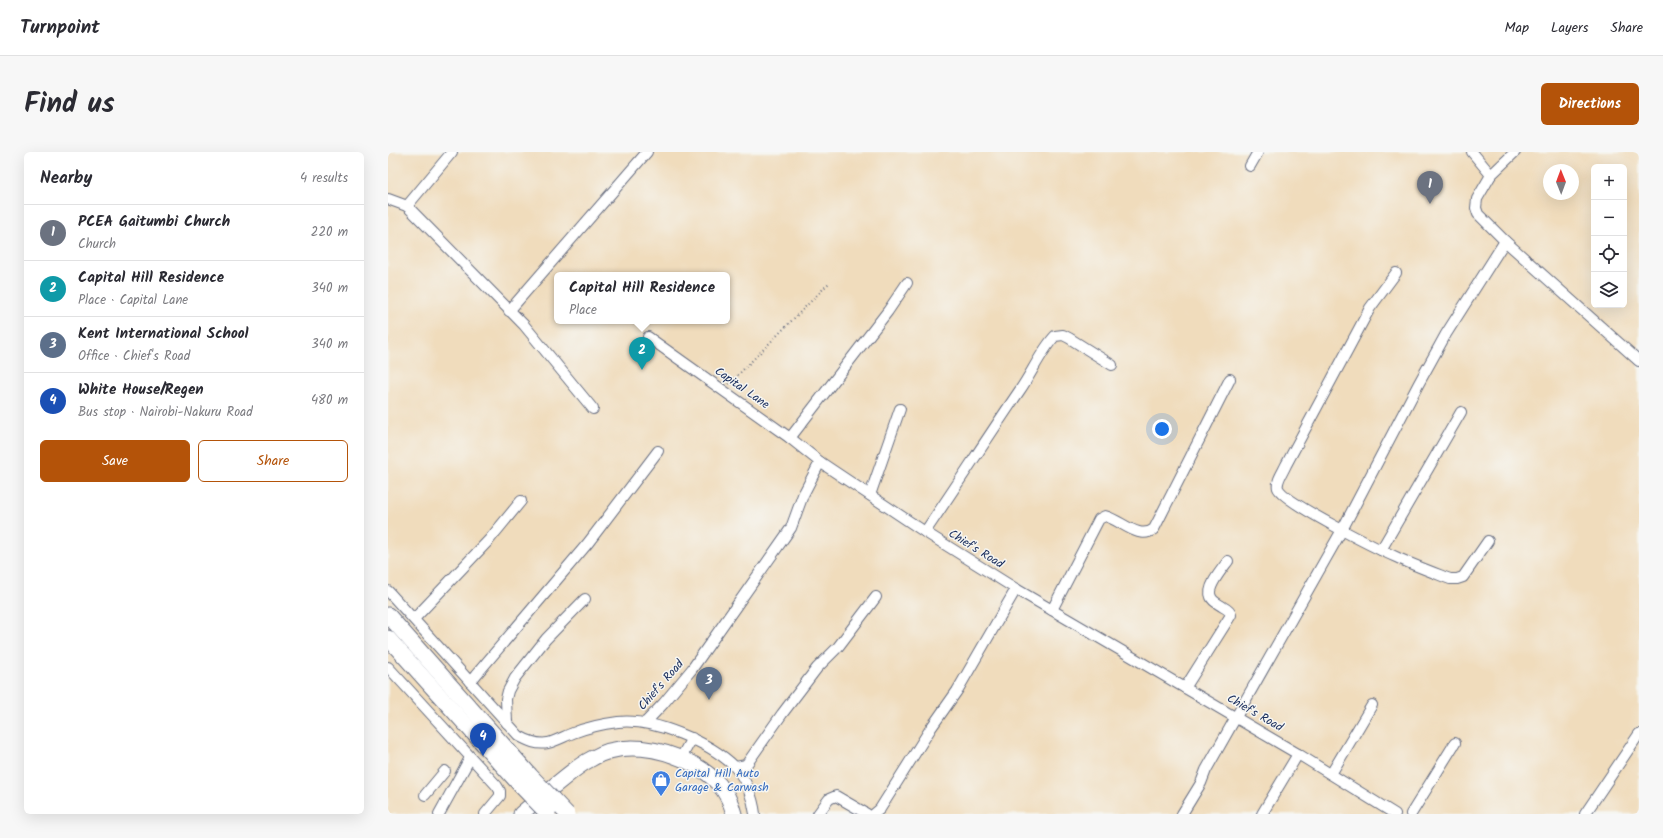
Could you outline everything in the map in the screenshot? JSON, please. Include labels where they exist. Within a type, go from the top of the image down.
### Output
[{"type":"highway","points":[[388,615],[524,779],[548,814]]},
{"type":"highway","points":[[388,638],[524,779],[566,814]]},
{"type":"highway","points":[[521,814],[576,768],[604,752],[623,748],[642,748],[661,751],[682,758],[703,770],[720,784],[731,803],[734,814]]},
{"type":"street","points":[[407,206],[452,152]]},
{"type":"street","points":[[509,311],[648,152]]},
{"type":"street","points":[[1250,166],[1258,152]]},
{"type":"street","points":[[1472,152],[1491,175]]},
{"type":"street","points":[[1515,152],[1491,175],[1478,199],[1476,208],[1478,214],[1505,241],[1639,361]]},
{"type":"street","points":[[388,199],[407,206],[524,325],[592,409]]},
{"type":"street","points":[[1182,814],[1201,783],[1206,770],[1342,530],[1443,340],[1505,241]]},
{"type":"street","points":[[1396,273],[1370,308],[1286,465],[1278,484],[1278,488],[1281,493],[1292,501],[1342,530],[1381,550],[1450,579],[1463,577],[1488,540]]},
{"type":"street","points":[[790,438],[888,311],[907,283]]},
{"type":"street","points":[[925,532],[1031,373],[1050,341],[1055,336],[1063,335],[1069,338],[1112,365]]},
{"type":"street","name":"Capital Lane","points":[[648,337],[790,438],[820,462]]},
{"type":"street","points":[[1052,610],[1099,519],[1105,516],[1113,518],[1135,531],[1144,534],[1149,533],[1154,529],[1230,379]]},
{"type":"street","points":[[870,494],[900,409]]},
{"type":"street","points":[[1381,550],[1461,412]]},
{"type":"street","points":[[470,682],[588,543],[658,451]]},
{"type":"street","name":"Chief's Road","points":[[645,723],[692,669],[791,528],[803,495],[820,462],[925,532],[1016,588],[1298,754],[1395,814]]},
{"type":"street","points":[[414,619],[489,540],[521,501]]},
{"type":"street","points":[[1185,688],[1230,618],[1230,612],[1214,602],[1210,593],[1211,586],[1228,561]]},
{"type":"street","points":[[874,814],[880,809],[956,691],[1016,588]]},
{"type":"street","points":[[388,591],[519,736],[531,742],[547,743],[597,725],[620,722],[645,723],[692,738],[717,753],[736,768],[748,789],[756,814]]},
{"type":"street","points":[[736,768],[746,765],[808,679],[838,647],[876,597]]},
{"type":"street","points":[[507,723],[506,699],[508,691],[515,678],[546,639],[585,599]]},
{"type":"street","points":[[388,667],[500,791],[500,796],[485,814]]},
{"type":"street","points":[[1330,774],[1372,705]]},
{"type":"street","points":[[1585,814],[1639,734]]},
{"type":"street","points":[[682,758],[692,738]]},
{"type":"street","points":[[1411,814],[1455,743]]},
{"type":"street","points":[[1262,814],[1298,754]]},
{"type":"street","points":[[438,814],[470,758]]},
{"type":"street","points":[[425,796],[445,770]]},
{"type":"street","points":[[436,781],[452,790]]},
{"type":"street","points":[[818,814],[829,799],[836,796],[868,814]]},
{"type":"path","points":[[722,390],[830,282]]},
{"type":"place","name":"PCEA Gaitumbi Church","points":[[1430,204]]},
{"type":"place","name":"Capital Hill Residence","points":[[642,370]]},
{"type":"place","name":"Kent International School","points":[[709,700]]},
{"type":"place","name":"White House/Regen","points":[[483,756]]},
{"type":"place","name":"Capital Hill Auto Garage & Carwash","points":[[661,797]]}]
